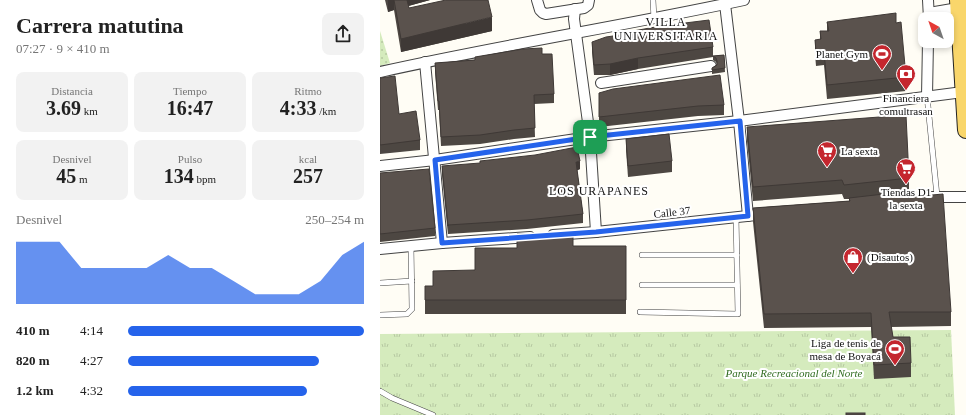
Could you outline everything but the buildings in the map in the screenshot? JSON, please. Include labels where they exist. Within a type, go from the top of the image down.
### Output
[{"type":"main road","points":[[961,5],[963,92],[966,130]]},
{"type":"street","points":[[537,0],[540,10],[546,14],[584,8],[588,5],[589,0]]},
{"type":"street","points":[[380,72],[744,0]]},
{"type":"street","points":[[928,0],[929,12]]},
{"type":"street","points":[[725,4],[728,64],[740,121],[748,216]]},
{"type":"street","points":[[941,12],[961,5]]},
{"type":"street","points":[[575,9],[574,19],[590,137],[596,232]]},
{"type":"street","points":[[928,48],[928,96]]},
{"type":"street","points":[[425,62],[442,243]]},
{"type":"street","points":[[601,83],[712,66]]},
{"type":"street","points":[[380,166],[435,160],[590,137],[740,121],[963,92]]},
{"type":"street","points":[[921,198],[937,196],[966,197]]},
{"type":"street","name":"Calle 37","points":[[380,249],[596,232],[736,216],[779,213]]},
{"type":"lane","points":[[653,0],[654,19]]},
{"type":"lane","points":[[928,96],[937,196]]},
{"type":"lane","points":[[640,312],[738,314],[736,216]]},
{"type":"lane","points":[[380,315],[407,314],[411,312],[412,281],[410,246]]},
{"type":"lane","points":[[642,256],[737,254]]},
{"type":"lane","points":[[380,283],[412,281]]},
{"type":"lane","points":[[642,285],[737,285]]},
{"type":"lane","points":[[380,391],[398,401],[433,415]]},
{"type":"green space","points":[[380,31],[390,63],[380,66]]},
{"type":"green space","name":"Parque Recreacional del Norte","points":[[951,330],[955,415],[380,415],[380,334]]},
{"type":"place","name":"Planet Gym","points":[[882,71]]},
{"type":"place","name":"Financiera comultrasan","points":[[906,91]]},
{"type":"place","name":"La sexta","points":[[827,168]]},
{"type":"place","name":"Tiendas D1 la sexta","points":[[906,185]]},
{"type":"place","name":"(Disautos)","points":[[853,274]]},
{"type":"place","name":"Liga de tenis de mesa de Boyacá","points":[[895,366]]},
{"type":"district","name":"VILLA UNIVERSITARIA","points":[[666,29]]},
{"type":"district","name":"LOS URAPANES","points":[[599,191]]},
{"type":"route","points":[[740,121],[748,216],[736,216],[596,232],[442,243],[435,160],[590,137],[740,121]]}]
